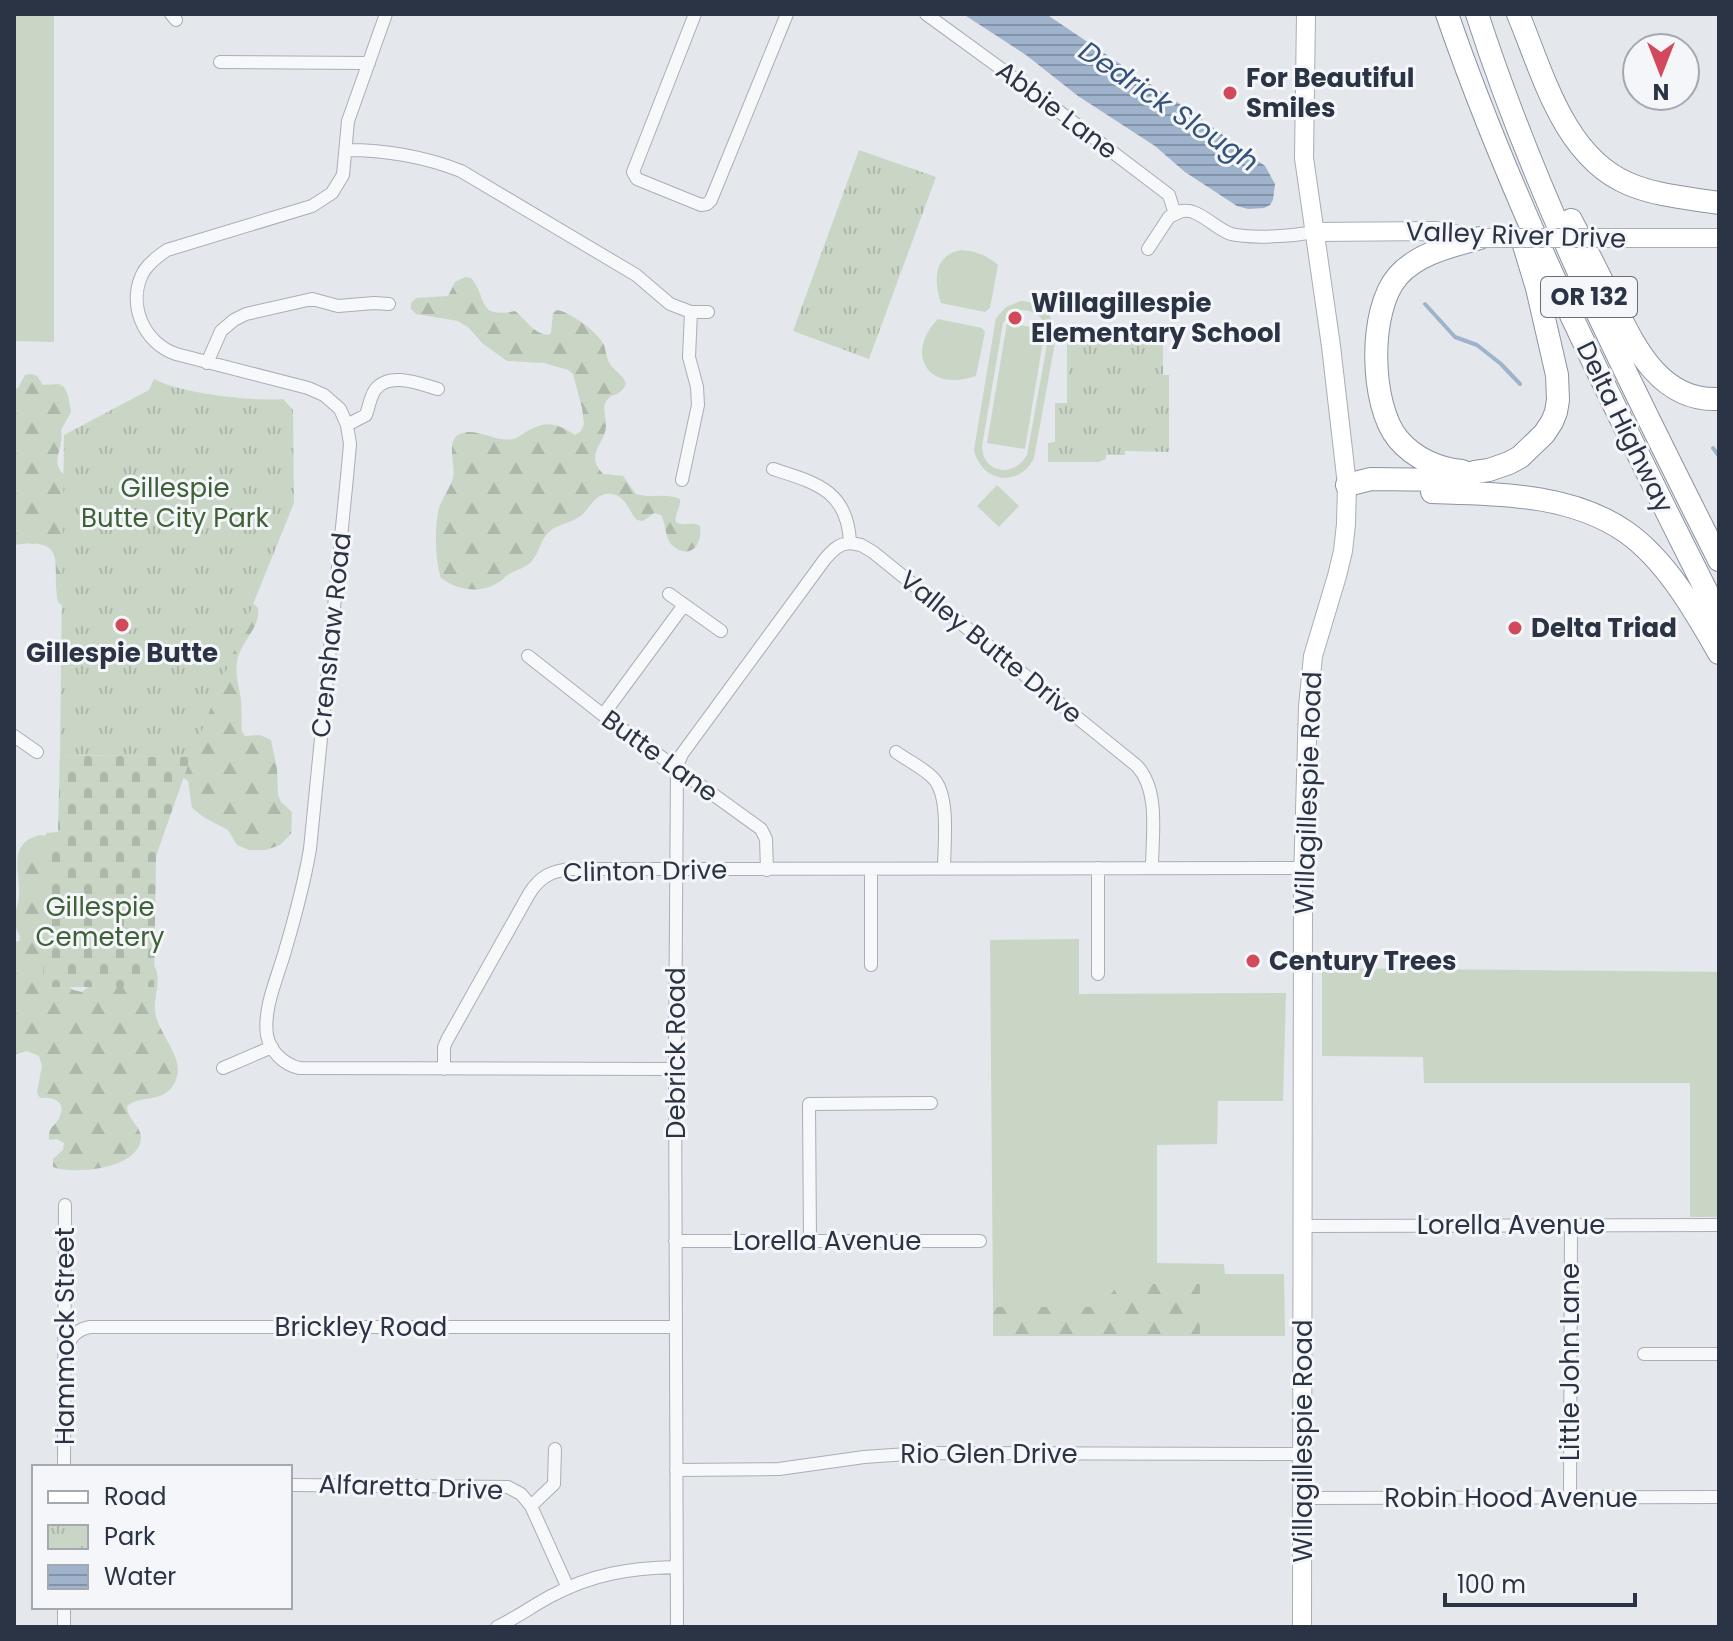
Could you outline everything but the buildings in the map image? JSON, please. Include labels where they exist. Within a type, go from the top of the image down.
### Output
[{"type":"highway","name":"Delta Highway","points":[[1447,14],[1474,92],[1545,261],[1719,616]]},
{"type":"highway","points":[[1518,14],[1562,121],[1589,158],[1628,184],[1657,193],[1719,203]]},
{"type":"highway","name":"Delta Highway","points":[[1479,19],[1526,152],[1574,264],[1719,560]]},
{"type":"highway","points":[[1479,19],[1542,162],[1638,351],[1656,375],[1675,389],[1700,398],[1719,399]]},
{"type":"highway","points":[[1347,485],[1371,479],[1451,480],[1489,470],[1509,463],[1529,449],[1544,434],[1556,412],[1558,389],[1553,352],[1537,288],[1474,92]]},
{"type":"highway","points":[[1475,472],[1446,470],[1426,461],[1398,439],[1387,420],[1382,402],[1377,339],[1379,321],[1391,285],[1406,267],[1439,250],[1480,238]]},
{"type":"highway","points":[[1347,485],[1372,490],[1503,494],[1553,501],[1600,517],[1627,533],[1650,554],[1677,586],[1719,653]]},
{"type":"main road","name":"Willagillespie Road","points":[[1302,1627],[1303,868],[1310,670],[1343,551],[1347,485],[1304,158],[1306,14]]},
{"type":"main road","name":"Valley River Drive","points":[[1314,232],[1436,231],[1480,238],[1719,238]]},
{"type":"street","points":[[386,14],[347,125],[343,175],[336,189],[322,202],[308,208],[170,248],[145,270],[137,300],[147,333],[156,344],[169,352],[317,391],[340,409],[347,425],[366,415],[375,390],[385,382],[409,381],[438,389]]},
{"type":"street","points":[[695,14],[633,172],[637,179],[698,205],[705,205],[711,200],[787,14]]},
{"type":"street","name":"Abbie Lane","points":[[926,14],[1169,195],[1172,209],[1193,211],[1234,234],[1296,236],[1314,232]]},
{"type":"street","points":[[220,62],[369,63]]},
{"type":"street","points":[[346,150],[401,153],[461,171],[636,275],[670,304],[691,312],[708,312]]},
{"type":"street","points":[[1148,249],[1169,217],[1180,212]]},
{"type":"street","points":[[207,363],[221,331],[246,314],[312,299],[338,306],[389,304]]},
{"type":"street","points":[[682,480],[698,405],[689,357],[691,312]]},
{"type":"street","name":"Crenshaw Road","points":[[272,1047],[267,1036],[269,1008],[301,895],[310,849],[350,444],[347,425]]},
{"type":"street","points":[[773,469],[813,482],[833,495],[847,519],[850,543]]},
{"type":"street","name":"Debrick Road","points":[[677,1627],[677,769],[682,754],[825,559],[836,548],[850,543]]},
{"type":"street","name":"Valley Butte Drive","points":[[850,543],[873,552],[1137,766],[1147,780],[1152,796],[1152,868]]},
{"type":"street","points":[[669,594],[721,631]]},
{"type":"street","points":[[603,715],[684,605]]},
{"type":"street","name":"Butte Lane","points":[[528,656],[603,715],[761,829],[766,839],[767,870]]},
{"type":"street","points":[[14,736],[37,752]]},
{"type":"street","points":[[896,752],[938,785],[944,811],[944,869]]},
{"type":"street","points":[[1098,868],[1098,974]]},
{"type":"street","name":"Clinton Drive","points":[[444,1069],[447,1040],[529,894],[540,879],[555,871],[1303,868]]},
{"type":"street","points":[[871,869],[871,965]]},
{"type":"street","points":[[223,1068],[272,1047],[284,1061],[299,1068],[675,1069]]},
{"type":"street","points":[[810,1241],[809,1104],[931,1103]]},
{"type":"street","name":"Hammock Street","points":[[64,1465],[65,1205]]},
{"type":"street","name":"Lorella Avenue","points":[[1303,1226],[1719,1225]]},
{"type":"street","name":"Little John Lane","points":[[1570,1497],[1571,1226]]},
{"type":"street","name":"Lorella Avenue","points":[[675,1241],[980,1241]]},
{"type":"street","name":"Brickley Road","points":[[65,1357],[73,1335],[90,1327],[676,1327]]},
{"type":"street","points":[[1644,1354],[1719,1354]]},
{"type":"street","points":[[531,1506],[554,1484],[555,1449]]},
{"type":"street","name":"Rio Glen Drive","points":[[676,1470],[779,1469],[864,1457],[922,1453],[1303,1454]]},
{"type":"street","name":"Alfaretta Drive","points":[[292,1485],[504,1486],[517,1491],[531,1506],[568,1588]]},
{"type":"street","name":"Robin Hood Avenue","points":[[1303,1498],[1719,1497]]},
{"type":"street","points":[[497,1627],[568,1588],[601,1576],[622,1570],[676,1567]]},
{"type":"green space","points":[[14,14],[54,14],[54,342],[14,341]]},
{"type":"green space","points":[[859,150],[936,177],[869,359],[793,331]]},
{"type":"green space","points":[[962,250],[982,254],[998,265],[990,308],[985,312],[941,303],[937,286],[938,269],[946,257]]},
{"type":"green space","points":[[465,277],[471,278],[488,309],[503,313],[515,311],[542,334],[551,333],[553,313],[557,310],[569,314],[596,334],[604,345],[610,364],[626,384],[605,403],[605,433],[595,455],[598,467],[603,474],[623,476],[636,494],[680,499],[676,522],[700,526],[700,538],[694,548],[685,552],[673,546],[668,540],[661,515],[654,513],[643,521],[637,520],[621,498],[607,494],[595,500],[579,517],[550,531],[531,562],[492,586],[470,589],[455,586],[441,578],[436,552],[437,521],[440,505],[453,477],[454,439],[464,432],[471,432],[513,439],[547,424],[575,435],[584,424],[573,374],[568,370],[544,363],[507,361],[458,321],[416,314],[411,309],[411,303],[416,298],[448,296],[455,282]]},
{"type":"green space","points":[[1021,301],[1035,304],[1050,317],[1056,337],[1034,458],[1019,474],[1001,478],[985,469],[974,450],[996,318],[1006,307]],"holes":[[[1023,310],[1042,319],[1048,339],[1027,455],[1015,467],[1000,470],[988,462],[982,446],[1003,323],[1009,315]]]},
{"type":"green space","points":[[938,319],[982,328],[985,332],[976,376],[945,379],[934,375],[926,367],[922,357],[923,345]]},
{"type":"green space","points":[[1007,323],[1045,329],[1025,449],[987,443]]},
{"type":"green space","points":[[1067,336],[1129,336],[1129,341],[1163,341],[1163,375],[1169,375],[1169,452],[1125,451],[1125,455],[1106,455],[1106,459],[1099,462],[1048,462],[1048,443],[1055,442],[1055,403],[1067,403]]},
{"type":"green space","points":[[32,374],[43,385],[59,384],[64,387],[71,412],[61,430],[57,462],[62,473],[69,478],[65,608],[58,602],[56,565],[51,550],[44,545],[14,545],[14,390],[25,375]]},
{"type":"green space","name":"Gillespie Butte City Park","points":[[154,379],[217,395],[283,399],[293,410],[294,503],[191,757],[60,755],[64,435],[149,390]]},
{"type":"green space","points":[[997,485],[1019,506],[999,527],[977,506]]},
{"type":"green space","points":[[251,602],[258,608],[257,621],[237,661],[242,732],[245,736],[260,735],[271,740],[278,795],[292,812],[291,834],[280,845],[266,850],[249,850],[237,845],[228,830],[192,808],[188,781],[160,760]]},
{"type":"green space","name":"Gillespie Cemetery","points":[[60,755],[191,757],[156,856],[154,987],[43,987],[46,833],[58,832]]},
{"type":"green space","points":[[40,835],[58,837],[63,981],[73,990],[82,992],[96,980],[152,963],[157,974],[157,1021],[178,1068],[177,1077],[167,1092],[127,1106],[141,1134],[137,1149],[117,1163],[89,1170],[53,1167],[53,1159],[63,1150],[64,1143],[57,1139],[49,1140],[49,1135],[60,1116],[61,1106],[53,1099],[40,1098],[37,1092],[42,1066],[39,1056],[27,1051],[14,1055],[14,942],[19,941],[20,936],[15,920],[19,894],[18,859],[23,844]]},
{"type":"green space","points":[[1079,939],[1079,994],[1286,993],[1283,1101],[1218,1101],[1217,1144],[1157,1145],[1157,1263],[1224,1264],[1225,1274],[1284,1274],[1285,1336],[1200,1336],[1200,1284],[1100,1307],[993,1307],[990,940]]},
{"type":"green space","points":[[1322,968],[1719,972],[1719,1217],[1690,1217],[1690,1083],[1424,1083],[1423,1057],[1322,1056]]},
{"type":"green space","points":[[1119,1284],[1200,1284],[1200,1336],[993,1336],[993,1307],[1100,1307]]},
{"type":"water","name":"Dedrick Slough","points":[[963,14],[1046,14],[1196,115],[1265,166],[1275,184],[1270,205],[1248,209],[1237,206],[1185,172],[1155,146],[1078,96],[1026,55]]},
{"type":"waterway","name":"Dedrick Slough","points":[[1425,304],[1455,337],[1477,345],[1520,384]]},
{"type":"waterway","name":"Dedrick Slough","points":[[1713,448],[1719,456]]},
{"type":"place","name":"For Beautiful Smiles","points":[[1230,93]]},
{"type":"place","name":"Willagillespie Elementary School","points":[[1015,318]]},
{"type":"place","name":"Gillespie Butte","points":[[122,625]]},
{"type":"place","name":"Delta Triad","points":[[1515,628]]},
{"type":"place","name":"Century Trees","points":[[1253,961]]}]
